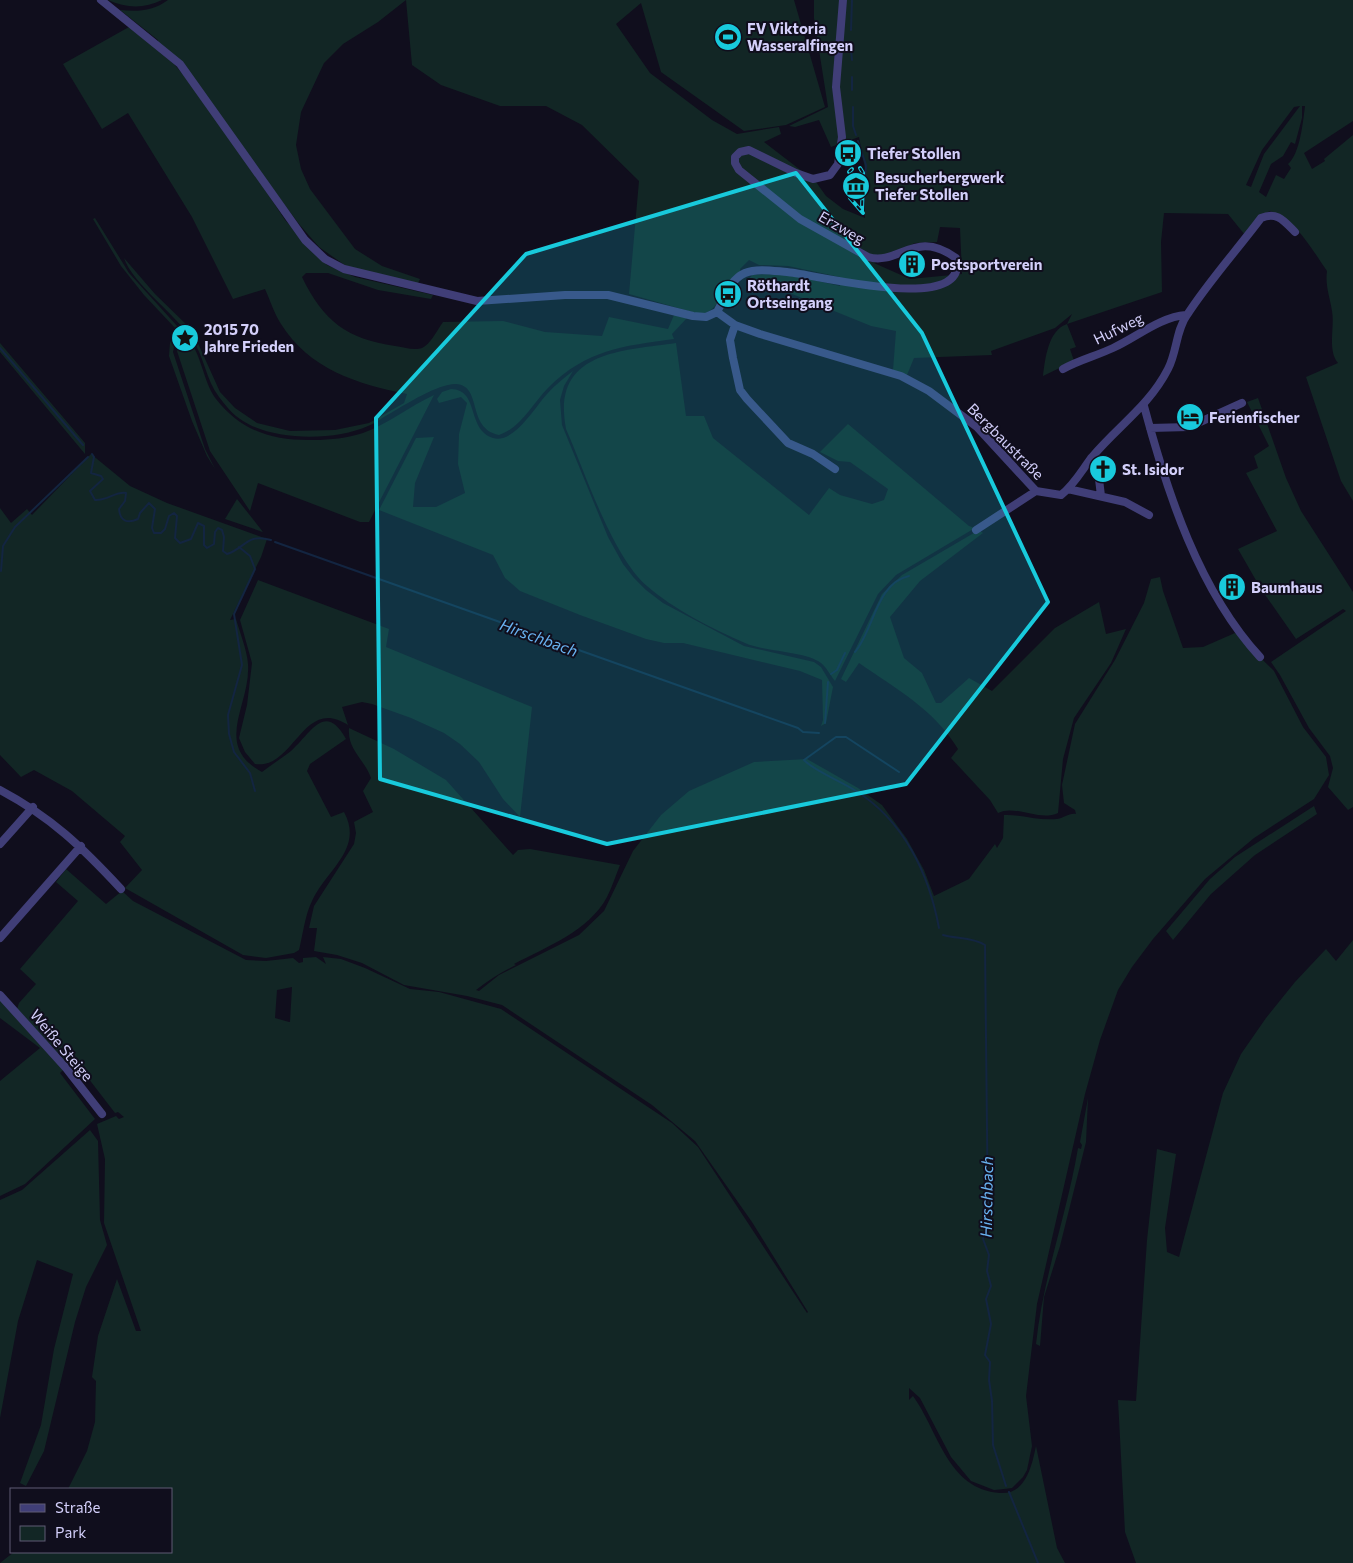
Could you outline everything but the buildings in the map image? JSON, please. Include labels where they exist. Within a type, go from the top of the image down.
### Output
[{"type":"street","points":[[101,0],[180,64],[305,240],[325,258],[344,269],[477,301],[565,295],[608,295],[693,316],[706,317],[717,312]]},
{"type":"street","name":"Erzweg","points":[[717,312],[734,281],[745,273],[758,271],[789,272],[838,283],[894,288],[939,286],[953,280],[958,273],[956,258],[948,252],[932,247],[918,246],[907,248],[878,260],[868,257],[800,218],[739,170],[735,163],[735,157],[740,152],[749,150],[796,173],[813,179],[830,175],[838,164],[842,137],[836,87],[843,0]]},
{"type":"street","points":[[1068,490],[1091,458],[1122,423],[1144,406],[1158,387],[1170,366],[1186,315],[1261,218],[1270,214],[1277,216],[1295,232]]},
{"type":"street","name":"Bergbaustraße","points":[[717,312],[735,325],[894,373],[921,387],[977,427],[1036,491],[1061,495],[1068,490],[1101,496],[1125,502],[1149,515]]},
{"type":"street","name":"Hufweg","points":[[1063,370],[1081,359],[1111,349],[1172,316],[1186,315]]},
{"type":"street","points":[[735,325],[730,340],[732,358],[740,390],[747,400],[788,443],[813,454],[835,469]]},
{"type":"street","points":[[1150,428],[1188,427],[1242,403]]},
{"type":"street","points":[[1144,406],[1166,479],[1204,576],[1240,635],[1260,657]]},
{"type":"street","points":[[1091,458],[1098,462],[1101,496]]},
{"type":"street","points":[[976,530],[1036,491]]},
{"type":"street","points":[[0,790],[33,807],[81,846],[121,889]]},
{"type":"street","points":[[0,844],[33,807]]},
{"type":"street","points":[[0,938],[81,846]]},
{"type":"street","name":"Weiße Steige","points":[[0,995],[66,1068],[102,1114]]},
{"type":"highlighted area","points":[[796,173],[922,333],[1048,602],[906,784],[607,844],[380,779],[376,418],[526,254]]},
{"type":"green space","points":[[108,0],[162,0],[148,5],[128,6]]},
{"type":"green space","points":[[168,0],[406,0],[378,22],[343,44],[324,63],[301,112],[296,145],[301,169],[310,189],[355,249],[382,266],[420,279],[417,285],[346,266],[319,247],[299,224],[178,62],[156,44],[158,40],[120,10],[145,10]]},
{"type":"green space","points":[[406,0],[794,0],[825,107],[786,125],[744,131],[661,72],[641,3],[616,24],[650,73],[712,120],[737,134],[779,127],[781,134],[764,142],[816,182],[826,196],[843,209],[865,218],[865,169],[859,137],[831,147],[819,120],[795,127],[789,126],[828,107],[814,18],[814,0],[1353,0],[1353,121],[1304,153],[1312,169],[1325,161],[1324,159],[1353,135],[1353,501],[1341,481],[1306,377],[1338,363],[1333,352],[1333,317],[1327,287],[1327,271],[1303,236],[1279,215],[1270,211],[1258,217],[1245,235],[1228,214],[1164,213],[1161,242],[1162,292],[1067,324],[1072,314],[1055,328],[991,351],[992,355],[914,358],[907,375],[893,370],[896,331],[871,326],[755,279],[749,279],[752,275],[763,274],[797,277],[840,286],[840,277],[788,266],[759,265],[749,260],[740,269],[741,272],[728,282],[714,307],[706,313],[699,314],[629,294],[639,181],[582,125],[546,106],[500,106],[441,85],[412,65]],"holes":[[[1300,106],[1264,154],[1251,187],[1246,185],[1262,150],[1294,107]],[[1302,106],[1305,106],[1298,145],[1288,164],[1291,168],[1284,179],[1276,175],[1266,197],[1259,192],[1271,164],[1283,156],[1291,142],[1295,144],[1302,118]],[[940,227],[960,228],[962,274],[910,279],[874,263],[915,243],[937,242]]]},
{"type":"green space","points":[[129,27],[174,64],[191,84],[231,138],[285,220],[327,265],[355,277],[433,295],[431,299],[378,290],[328,273],[306,273],[302,277],[319,305],[328,316],[350,333],[378,343],[416,349],[428,344],[443,322],[503,321],[545,332],[602,336],[609,317],[668,329],[674,315],[687,318],[672,334],[674,339],[622,347],[592,357],[577,365],[548,388],[514,427],[499,435],[489,431],[482,424],[469,392],[464,386],[456,384],[441,387],[423,395],[371,425],[354,431],[305,437],[256,428],[236,416],[219,397],[192,339],[145,289],[124,258],[155,294],[192,330],[220,392],[235,408],[257,423],[290,431],[335,430],[369,423],[404,403],[407,394],[353,379],[336,372],[305,353],[292,340],[281,324],[265,289],[233,299],[192,217],[128,113],[102,129],[63,64]]},
{"type":"green space","points":[[95,218],[129,273],[178,327],[173,352],[205,449],[215,469],[207,456],[192,421],[169,356],[170,343],[176,329],[144,295],[121,266],[93,219]]},
{"type":"green space","points":[[1067,324],[1076,347],[1070,349],[1074,361],[1043,376],[1049,346],[1056,332]]},
{"type":"green space","points":[[184,335],[195,349],[211,392],[216,399],[226,410],[248,427],[272,436],[285,439],[320,440],[357,435],[381,425],[434,395],[369,522],[360,522],[258,483],[250,511],[210,451],[177,351],[180,337]]},
{"type":"green space","points":[[0,343],[85,443],[85,454],[0,352]]},
{"type":"green space","points":[[676,343],[686,416],[704,416],[713,438],[809,515],[829,488],[840,495],[872,504],[884,500],[888,489],[850,462],[838,461],[820,452],[848,424],[969,526],[975,528],[896,575],[878,594],[835,681],[823,665],[814,659],[745,643],[694,618],[669,603],[647,586],[634,572],[622,555],[600,512],[566,429],[564,403],[569,384],[580,370],[595,360],[613,353]]},
{"type":"green space","points":[[573,371],[564,386],[560,400],[562,425],[608,537],[623,564],[646,590],[663,603],[744,646],[814,662],[821,667],[833,687],[826,723],[821,726],[823,720],[822,680],[800,671],[683,643],[664,643],[646,639],[580,615],[520,591],[505,578],[493,555],[379,510],[416,438],[434,437],[415,483],[413,507],[436,507],[465,493],[458,464],[459,434],[467,403],[461,397],[439,403],[437,399],[442,392],[451,389],[460,391],[470,403],[479,427],[493,438],[501,438],[516,430],[550,391]]},
{"type":"green space","points":[[1258,398],[1286,478],[1301,511],[1353,592],[1353,807],[1348,810],[1328,787],[1333,768],[1330,756],[1309,728],[1271,662],[1346,611],[1343,609],[1296,639],[1261,589],[1238,549],[1277,531],[1246,473],[1258,468],[1254,456],[1269,446],[1247,402]]},
{"type":"green space","points":[[91,454],[130,486],[167,503],[267,539],[261,557],[230,620],[236,619],[248,664],[247,679],[237,723],[236,737],[239,750],[247,761],[262,772],[291,751],[318,724],[325,721],[331,722],[338,728],[346,739],[310,764],[307,771],[331,817],[344,812],[349,825],[350,837],[347,848],[312,901],[299,950],[294,953],[266,958],[243,955],[125,888],[142,870],[120,842],[125,836],[72,791],[34,770],[21,777],[0,755],[0,508],[11,523],[27,509],[32,515]]},
{"type":"green space","points":[[237,499],[263,532],[225,519]]},
{"type":"green space","points":[[979,530],[983,533],[920,581],[890,617],[904,658],[922,673],[936,703],[941,703],[969,678],[992,691],[1055,628],[1099,602],[1106,634],[1126,629],[1111,663],[1074,718],[1063,759],[1058,813],[1051,815],[1035,815],[1012,810],[998,813],[990,800],[951,758],[958,749],[949,735],[926,711],[859,663],[846,682],[841,679],[882,594],[902,575]]},
{"type":"green space","points":[[1160,577],[1183,648],[1203,647],[1235,633],[1274,671],[1303,727],[1326,757],[1329,775],[1314,799],[1254,838],[1205,879],[1153,939],[1118,990],[1100,1040],[1085,1094],[1037,1304],[1026,1396],[1032,1446],[1027,1470],[1023,1477],[1012,1488],[994,1490],[971,1481],[951,1457],[920,1398],[909,1388],[909,1400],[913,1396],[946,1456],[956,1470],[968,1481],[982,1489],[1000,1493],[1016,1489],[1022,1484],[1030,1470],[1036,1446],[1057,1548],[1065,1563],[0,1563],[13,1553],[172,1553],[172,1488],[68,1488],[87,1451],[95,1422],[96,1381],[92,1377],[98,1336],[117,1279],[136,1331],[141,1331],[104,1223],[105,1159],[97,1124],[116,1116],[119,1119],[124,1117],[118,1112],[115,1113],[75,1061],[69,1065],[17,1009],[19,1003],[36,984],[20,969],[78,901],[56,882],[66,869],[106,904],[122,891],[133,901],[246,960],[266,961],[293,958],[299,963],[303,962],[303,958],[316,957],[326,964],[323,957],[341,959],[410,989],[439,992],[501,1009],[672,1123],[698,1147],[807,1313],[752,1222],[695,1141],[652,1105],[502,1005],[467,996],[404,985],[362,963],[337,955],[314,951],[317,928],[309,928],[314,906],[354,844],[356,833],[354,822],[373,812],[363,791],[371,778],[351,743],[349,728],[394,749],[446,780],[513,855],[518,850],[530,849],[620,865],[607,897],[599,909],[578,929],[514,964],[516,965],[496,976],[476,990],[479,991],[499,975],[579,935],[604,911],[633,851],[661,815],[689,791],[754,762],[807,759],[858,788],[882,805],[907,839],[924,870],[934,896],[969,879],[995,844],[997,848],[1003,838],[1004,815],[1050,819],[1076,814],[1075,810],[1064,803],[1062,785],[1075,724],[1115,660],[1144,603],[1151,579]],"holes":[[[292,987],[290,1022],[275,1018],[277,990]]]},
{"type":"green space","points":[[258,580],[389,629],[386,647],[532,707],[520,817],[503,799],[479,762],[460,744],[444,733],[411,718],[362,702],[342,707],[348,725],[333,718],[320,719],[309,726],[280,756],[268,763],[255,764],[245,752],[239,738],[247,705],[252,663],[240,620]]},
{"type":"green space","points":[[1314,806],[1317,814],[1255,855],[1211,894],[1173,940],[1166,931],[1210,879],[1235,857]]},
{"type":"green space","points":[[1353,940],[1353,1563],[1136,1563],[1125,1532],[1118,1400],[1136,1401],[1147,1240],[1157,1149],[1176,1154],[1165,1228],[1167,1252],[1179,1257],[1223,1093],[1241,1054],[1266,1018],[1295,982],[1326,949],[1336,961]]},
{"type":"green space","points":[[0,998],[65,1068],[60,1073],[95,1119],[25,1184],[0,1196],[0,1081],[40,1048],[0,1018]]},
{"type":"green space","points":[[1088,1098],[1086,1142],[1060,1246],[1044,1297],[1040,1346],[1036,1344],[1039,1319],[1049,1270],[1068,1197],[1078,1148],[1081,1149],[1082,1145],[1080,1142]]},
{"type":"green space","points":[[90,1130],[98,1141],[100,1220],[107,1245],[86,1287],[75,1322],[44,1451],[26,1486],[20,1483],[41,1425],[54,1349],[73,1274],[37,1260],[18,1321],[0,1418],[0,1200],[22,1190]]},
{"type":"waterway","points":[[851,30],[852,0]]},
{"type":"waterway","points":[[851,50],[852,60]]},
{"type":"waterway","points":[[852,77],[852,90]]},
{"type":"waterway","points":[[853,107],[853,126],[856,135]]},
{"type":"waterway","points":[[858,141],[866,165],[863,208]]},
{"type":"waterway","name":"Hirschbach","points":[[0,348],[83,445]]},
{"type":"waterway","name":"Hirschbach","points":[[92,454],[94,457],[91,473],[101,476],[103,479],[90,491],[95,500],[104,499],[119,493],[126,493],[125,501],[119,509],[121,516],[127,521],[138,519],[140,513],[149,503],[155,509],[152,528],[154,533],[161,533],[165,529],[169,516],[174,513],[177,516],[175,538],[180,543],[191,539],[198,523],[204,526],[204,545],[207,548],[214,544],[215,532],[218,528],[222,530],[224,537],[223,551],[227,554],[256,538],[271,540]]},
{"type":"waterway","points":[[1,571],[3,546],[15,527],[88,457]]},
{"type":"waterway","name":"Hirschbach","points":[[275,542],[798,728],[803,732],[819,733]]},
{"type":"waterway","points":[[239,547],[250,556],[255,569],[234,614],[242,665],[228,715],[229,734],[234,752],[250,773],[255,791]]},
{"type":"waterway","points":[[855,652],[867,632],[882,597],[898,580],[909,576]]},
{"type":"waterway","points":[[831,674],[837,670],[845,653]]},
{"type":"waterway","points":[[825,723],[828,682]]},
{"type":"waterway","name":"Hirschbach","points":[[899,772],[846,737],[836,737],[804,760],[814,768],[850,787],[873,803],[901,833],[912,850],[929,888],[939,928]]},
{"type":"waterway","name":"Hirschbach","points":[[943,935],[970,939],[985,945],[988,1222],[983,1239],[989,1255],[987,1271],[991,1286],[986,1299],[991,1324],[985,1355],[990,1362],[989,1380],[992,1401],[993,1445],[1006,1486]]},
{"type":"waterway","name":"Hirschbach","points":[[1009,1492],[1038,1563]]},
{"type":"railway","points":[[860,168],[863,173],[862,211]]},
{"type":"railway","points":[[849,172],[852,169]]},
{"type":"railway","points":[[847,187],[850,198],[863,213]]},
{"type":"place","name":"FV Viktoria Wasseralfingen","points":[[728,37]]},
{"type":"place","name":"Tiefer Stollen","points":[[848,153]]},
{"type":"place","name":"Besucherbergwerk Tiefer Stollen","points":[[856,186]]},
{"type":"place","name":"Postsportverein","points":[[912,264]]},
{"type":"place","name":"Röthardt Ortseingang","points":[[728,294]]},
{"type":"place","name":"2015 70 Jahre Frieden","points":[[185,338]]},
{"type":"place","name":"Ferienfischer","points":[[1190,417]]},
{"type":"place","name":"St. Isidor","points":[[1103,469]]},
{"type":"place","name":"Baumhaus","points":[[1232,587]]}]
